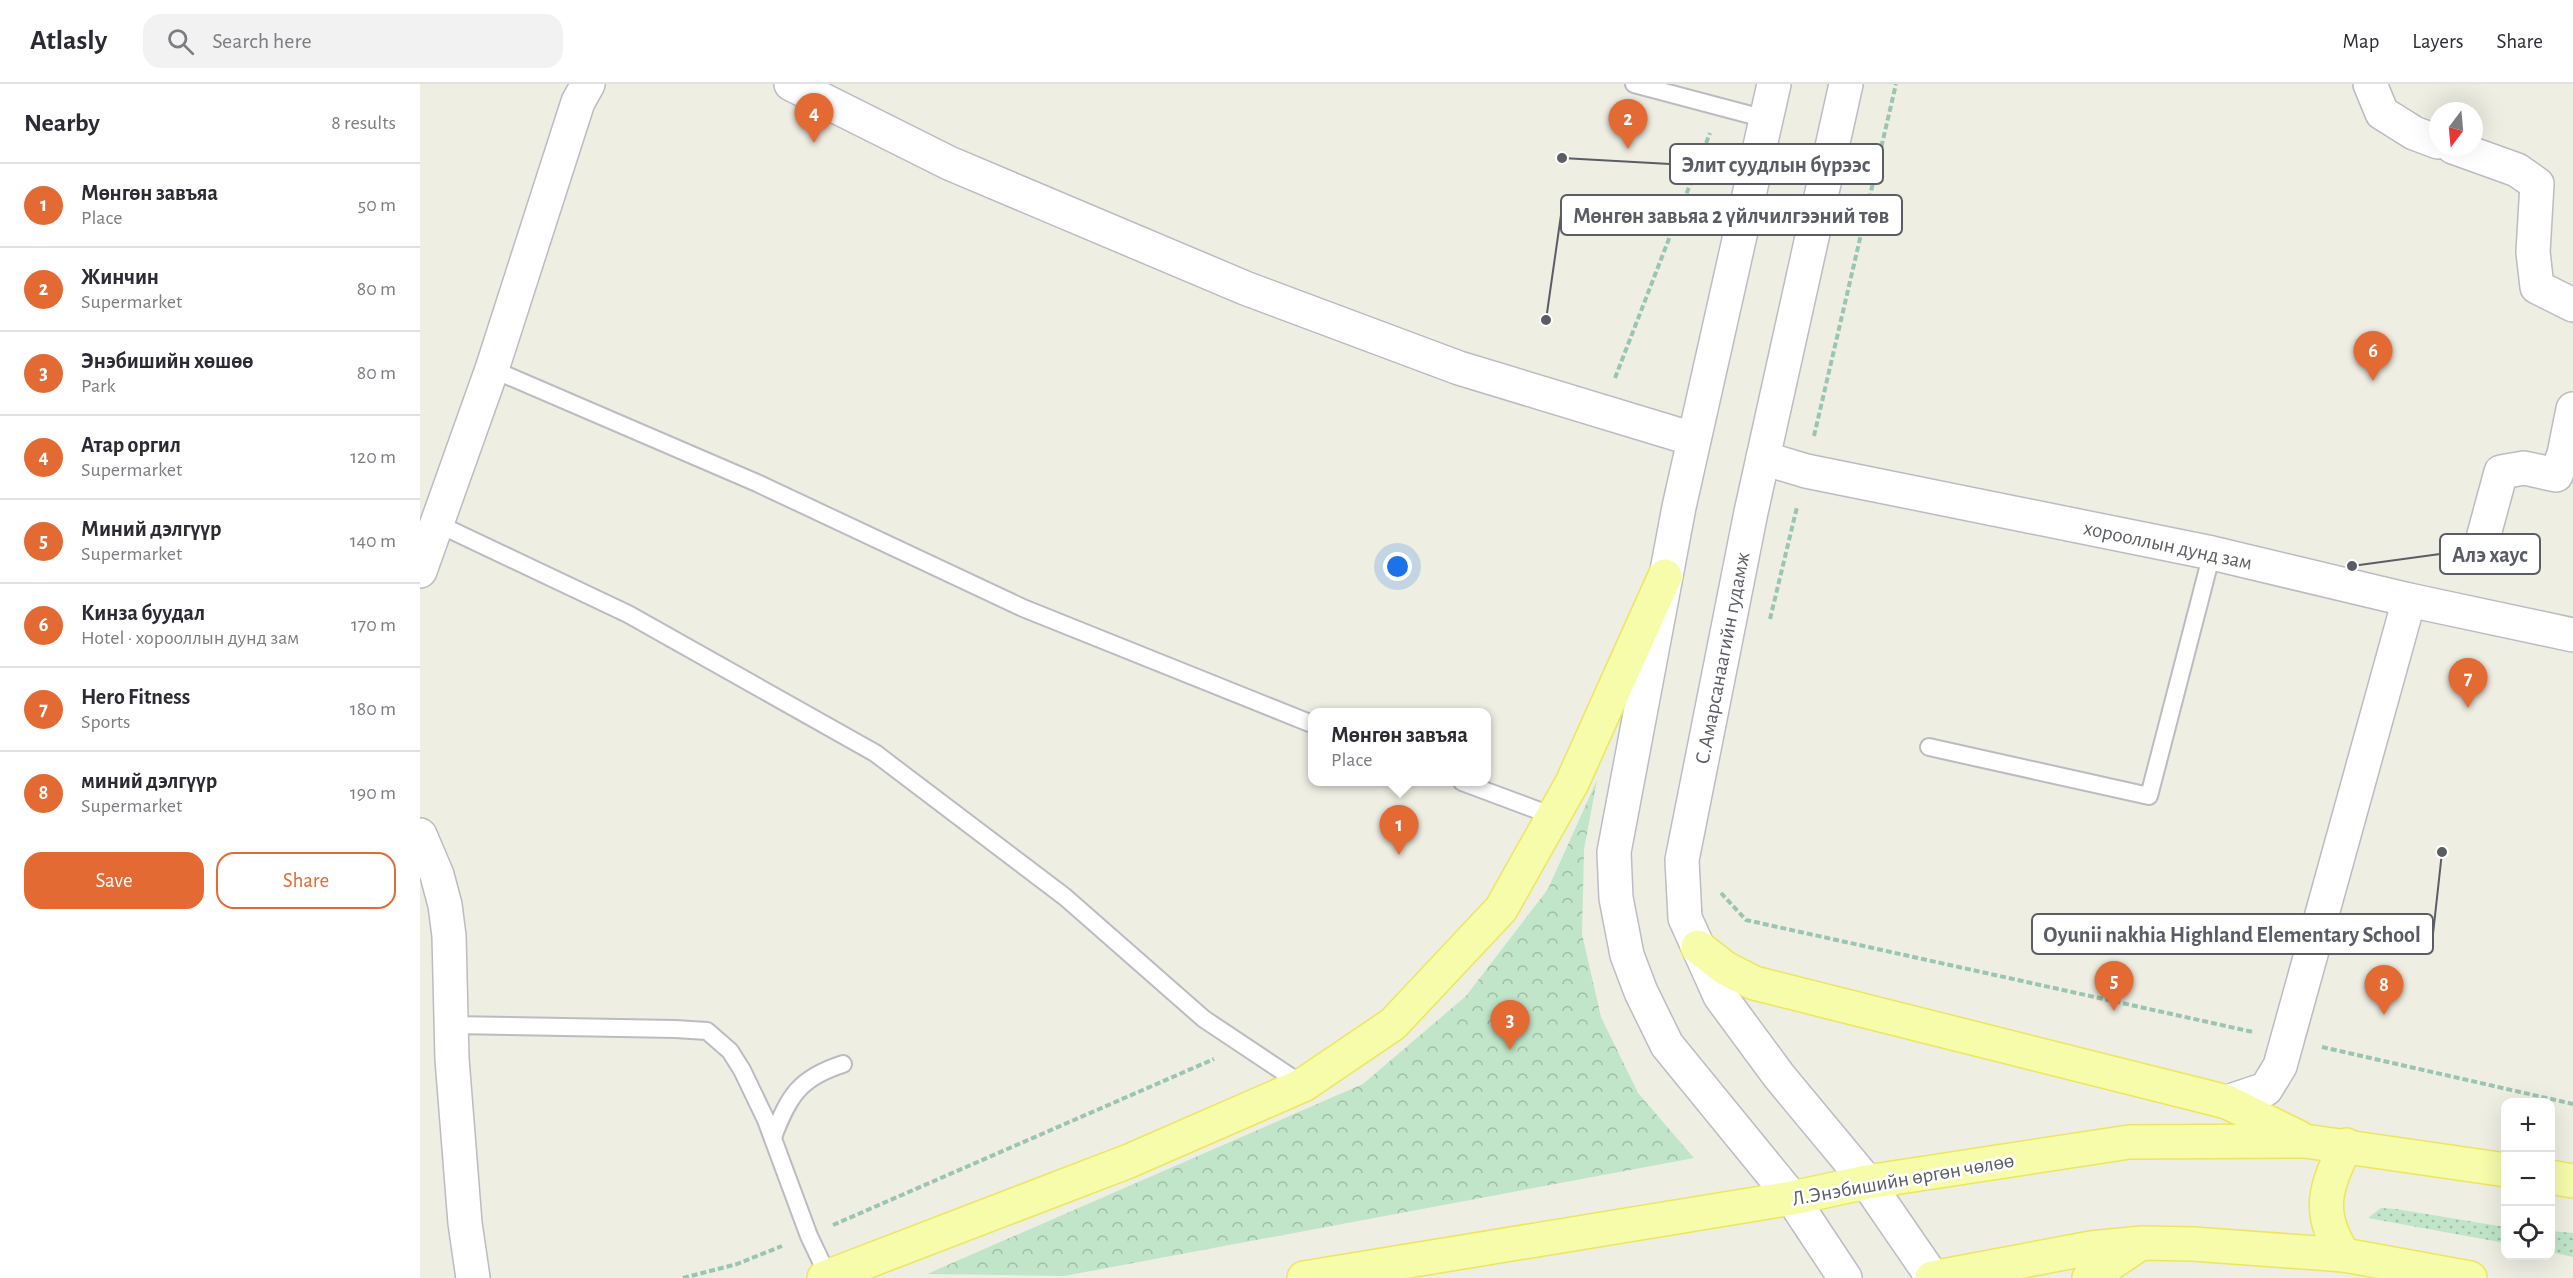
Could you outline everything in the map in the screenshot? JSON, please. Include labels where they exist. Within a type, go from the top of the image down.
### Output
[{"type":"main road","points":[[826,1277],[1129,1161],[1303,1085],[1393,1024],[1502,909],[1572,783],[1665,576]]},
{"type":"main road","points":[[1698,947],[1725,968],[1754,983],[2227,1102],[2306,1141]]},
{"type":"main road","name":"Л.Энэбишийн өргөн чөлөө","points":[[1304,1278],[1792,1198],[1867,1182],[2129,1142],[2306,1141],[2346,1145],[2501,1169]]},
{"type":"main road","points":[[2344,1255],[2327,1223],[2325,1206],[2327,1188],[2346,1145]]},
{"type":"main road","points":[[2555,1178],[2573,1181]]},
{"type":"main road","points":[[2090,1278],[2142,1243]]},
{"type":"main road","points":[[1933,1278],[2091,1248],[2142,1243],[2193,1244],[2344,1255],[2470,1278]]},
{"type":"street","points":[[420,571],[492,369],[578,102],[588,84]]},
{"type":"street","points":[[791,84],[949,163],[1245,288],[1459,368],[1693,439]]},
{"type":"street","points":[[1774,84],[1693,439],[1614,852],[1618,909],[1628,955],[1641,992],[1666,1045],[1792,1198],[1845,1278]]},
{"type":"street","name":"С.Амарсанаагийн гудамж","points":[[1846,84],[1763,458],[1682,860],[1685,918],[1720,996],[1779,1076],[1867,1182],[1933,1278]]},
{"type":"street","points":[[2370,84],[2382,113],[2414,133],[2429,139]]},
{"type":"street","points":[[2477,156],[2517,170],[2537,184],[2533,252],[2536,287],[2573,305]]},
{"type":"street","points":[[2482,542],[2501,472],[2524,468],[2556,475],[2564,454],[2573,410]]},
{"type":"street","name":"хорооллын дунд зам","points":[[1763,458],[1806,471],[2212,553],[2409,600],[2573,635]]},
{"type":"street","points":[[2227,1102],[2266,1089],[2280,1066],[2409,600]]},
{"type":"street","points":[[420,835],[437,875],[446,905],[464,1211],[473,1278]]},
{"type":"lane","points":[[1634,84],[1766,118]]},
{"type":"lane","points":[[492,369],[758,483],[1023,608],[1308,722]]},
{"type":"lane","points":[[436,523],[628,614],[874,753],[1065,897],[1204,1020],[1303,1085]]},
{"type":"lane","points":[[1929,747],[2149,796],[2212,553]]},
{"type":"lane","points":[[1473,786],[1553,816]]},
{"type":"lane","points":[[452,1026],[707,1031],[730,1051],[742,1070],[773,1137],[826,1277]]},
{"type":"lane","points":[[773,1137],[784,1109],[797,1089],[817,1074],[843,1064]]},
{"type":"path","points":[[1602,413],[1720,107]]},
{"type":"path","points":[[683,1278],[737,1263],[809,1236],[1243,1047]]},
{"type":"green space","points":[[1597,780],[1584,849],[1582,934],[1601,1017],[1638,1093],[1694,1158],[1064,1276],[927,1274],[1363,1084],[1466,996],[1548,889]]},
{"type":"green space","points":[[2381,1208],[2501,1226],[2501,1242],[2368,1218]]},
{"type":"green space","points":[[2555,1231],[2573,1233],[2573,1257],[2555,1253]]},
{"type":"place","name":"Атар оргил","points":[[814,143]]},
{"type":"place","name":"Жинчин","points":[[1628,149]]},
{"type":"place","name":"Элит суудлын бүрээс","points":[[1562,158]]},
{"type":"place","name":"Мөнгөн завьяа 2 үйлчилгээний төв","points":[[1546,320]]},
{"type":"place","name":"Кинза буудал","points":[[2373,381]]},
{"type":"place","name":"Алэ хаус","points":[[2352,566]]},
{"type":"place","name":"Hero Fitness","points":[[2468,708]]},
{"type":"place","name":"Oyunii nakhia Highland Elementary School","points":[[2442,852]]},
{"type":"place","name":"Мөнгөн завъяа","points":[[1399,855]]},
{"type":"place","name":"Миний дэлгүүр","points":[[2114,1011]]},
{"type":"place","name":"миний дэлгүүр","points":[[2384,1015]]},
{"type":"place","name":"Энэбишийн хөшөө","points":[[1510,1050]]}]
